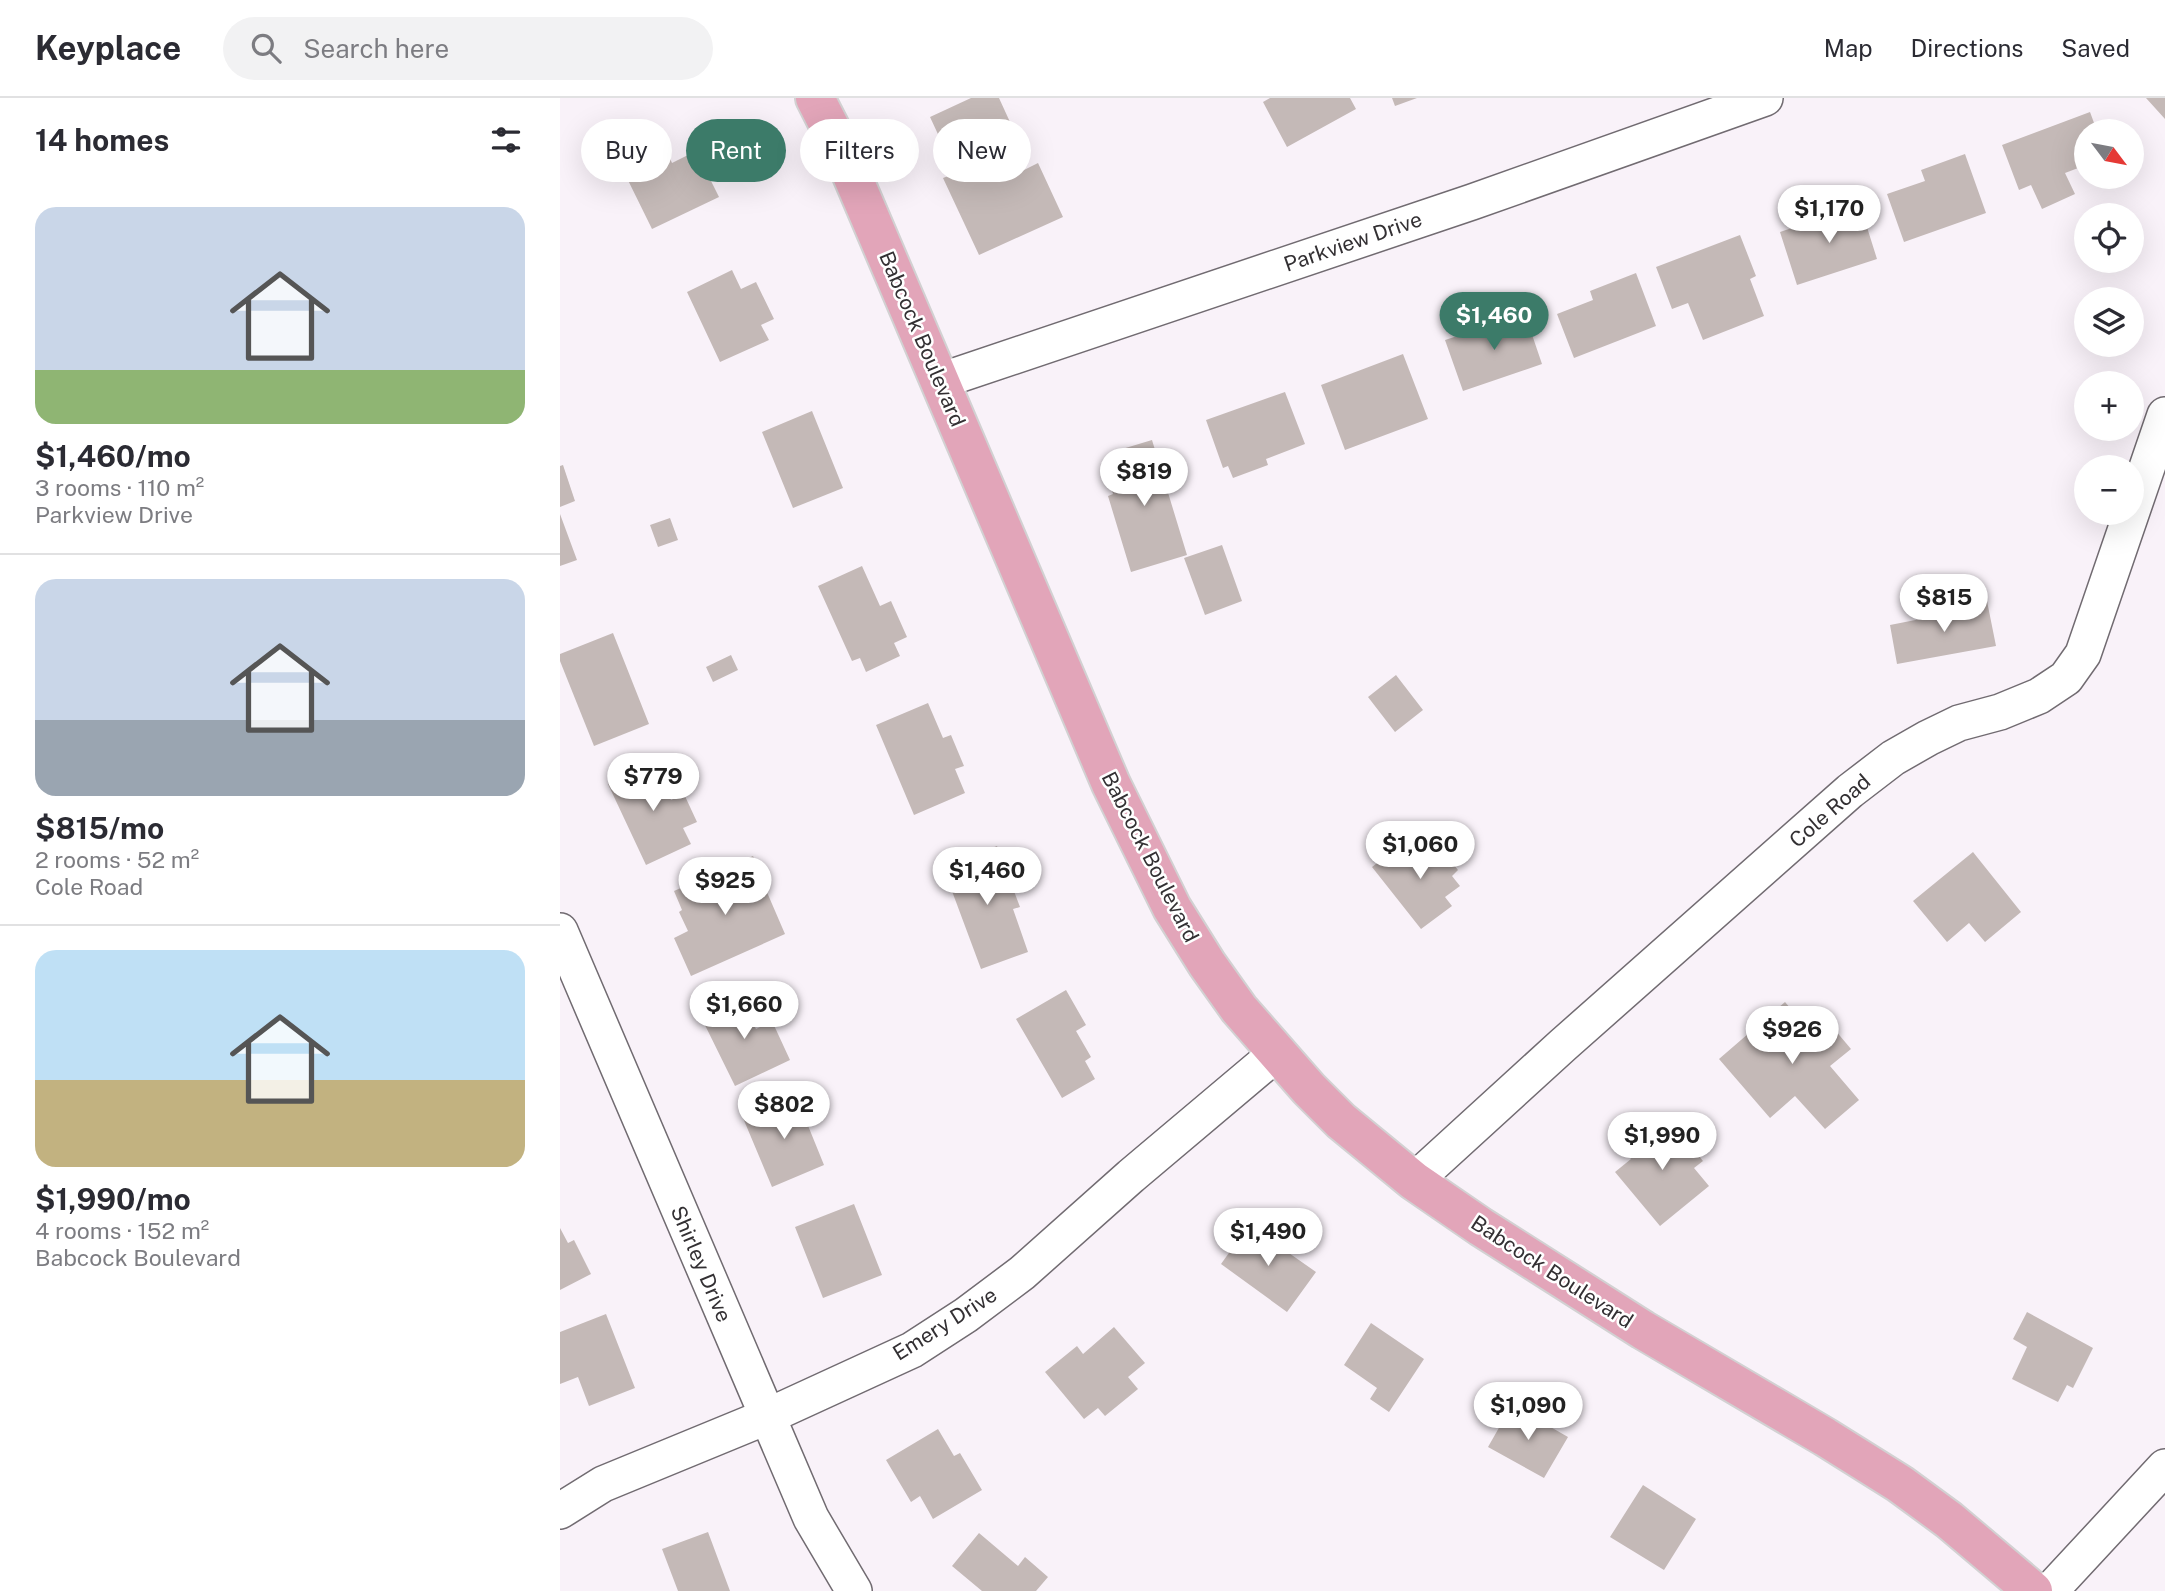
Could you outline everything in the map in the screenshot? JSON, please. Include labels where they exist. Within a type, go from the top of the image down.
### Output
[{"type":"main road","name":"Babcock Boulevard","points":[[815,98],[840,147],[1085,723],[1141,848],[1172,908],[1239,1009],[1341,1121],[1414,1181],[1643,1330],[1825,1437],[1900,1485],[1948,1520],[2033,1591]]},
{"type":"street","name":"Parkview Drive","points":[[940,382],[1472,202],[1765,98]]},
{"type":"street","name":"Cole Road","points":[[1414,1181],[1850,791],[1893,758],[1959,723],[2000,712],[2039,696],[2066,678],[2084,654],[2165,415]]},
{"type":"street","name":"Shirley Drive","points":[[560,931],[766,1417],[811,1518],[854,1591]]},
{"type":"street","name":"Emery Drive","points":[[560,1511],[603,1484],[766,1417],[912,1350],[966,1315],[1022,1273],[1131,1176],[1277,1053]]},
{"type":"street","points":[[2050,1591],[2165,1467]]},
{"type":"building","points":[[971,98],[999,98],[1009,119],[933,119],[933,123],[930,117]]},
{"type":"building","points":[[1270,98],[1350,98],[1356,109],[1287,147],[1263,102]]},
{"type":"building","points":[[1392,98],[1417,98],[1395,106]]},
{"type":"building","points":[[2146,98],[2165,98],[2165,119]]},
{"type":"building","points":[[2090,112],[2093,119],[2074,119],[2074,170],[2065,173],[2075,194],[2042,209],[2031,185],[2019,190],[2002,145]]},
{"type":"building","points":[[1965,154],[1986,213],[1904,242],[1887,194],[1925,181],[1921,170]]},
{"type":"building","points":[[686,156],[686,182],[712,182],[719,197],[652,229],[629,182],[672,182],[672,163]]},
{"type":"building","points":[[1038,163],[1063,217],[979,255],[945,182],[1031,182],[1031,166]]},
{"type":"building","points":[[1860,205],[1877,259],[1797,285],[1780,232]]},
{"type":"building","points":[[1740,235],[1756,276],[1750,279],[1764,316],[1703,340],[1688,303],[1672,309],[1656,267]]},
{"type":"building","points":[[732,270],[741,289],[756,282],[774,319],[761,325],[769,340],[720,362],[687,292]]},
{"type":"building","points":[[1636,273],[1656,326],[1574,358],[1557,314],[1593,300],[1590,291]]},
{"type":"building","points":[[1525,314],[1542,364],[1463,391],[1445,340]]},
{"type":"building","points":[[1403,354],[1428,419],[1345,450],[1321,385]]},
{"type":"building","points":[[1285,392],[1305,444],[1266,459],[1268,465],[1233,478],[1228,466],[1223,468],[1206,420]]},
{"type":"building","points":[[812,411],[843,488],[793,508],[762,432]]},
{"type":"building","points":[[1152,440],[1187,555],[1131,572],[1108,496],[1113,494],[1107,475],[1116,473],[1109,453]]},
{"type":"building","points":[[563,465],[575,501],[560,507],[560,466]]},
{"type":"building","points":[[560,514],[577,560],[560,566]]},
{"type":"building","points":[[670,518],[678,540],[658,547],[650,525]]},
{"type":"building","points":[[1222,545],[1242,601],[1205,615],[1184,558]]},
{"type":"building","points":[[862,566],[880,606],[891,601],[907,637],[894,643],[900,656],[866,672],[860,658],[852,661],[818,586]]},
{"type":"building","points":[[1987,601],[1996,646],[1897,664],[1890,625],[1951,613],[1950,607]]},
{"type":"building","points":[[613,633],[649,724],[594,746],[560,661],[560,654]]},
{"type":"building","points":[[731,655],[738,670],[713,682],[706,667]]},
{"type":"building","points":[[1396,675],[1423,710],[1395,732],[1368,697]]},
{"type":"building","points":[[928,703],[943,738],[951,735],[964,766],[955,769],[965,793],[914,815],[876,725]]},
{"type":"building","points":[[654,762],[671,800],[684,794],[697,822],[683,828],[691,844],[646,865],[608,784]]},
{"type":"building","points":[[1424,841],[1430,849],[1437,844],[1458,870],[1452,876],[1460,886],[1445,897],[1452,906],[1421,929],[1372,867],[1399,846],[1406,856]]},
{"type":"building","points":[[997,846],[1020,907],[1013,909],[1028,952],[981,969],[943,867]]},
{"type":"building","points":[[1973,852],[2021,912],[1985,942],[1969,923],[1947,942],[1913,901]]},
{"type":"building","points":[[753,856],[766,883],[747,892],[749,897],[766,890],[785,934],[691,976],[674,938],[688,931],[679,912],[682,910],[674,891]]},
{"type":"building","points":[[1066,990],[1086,1025],[1076,1031],[1091,1057],[1085,1061],[1095,1079],[1062,1098],[1016,1019]]},
{"type":"building","points":[[739,995],[756,1029],[772,1021],[790,1060],[735,1086],[700,1015]]},
{"type":"building","points":[[1785,1002],[1809,1030],[1824,1017],[1851,1049],[1830,1066],[1859,1100],[1825,1129],[1795,1096],[1770,1118],[1719,1059]]},
{"type":"building","points":[[796,1096],[824,1165],[772,1187],[743,1118]]},
{"type":"building","points":[[1672,1124],[1703,1161],[1694,1168],[1709,1186],[1660,1226],[1615,1172],[1631,1159],[1620,1145],[1641,1128],[1652,1140]]},
{"type":"building","points":[[854,1204],[882,1275],[823,1298],[795,1227]]},
{"type":"building","points":[[1249,1225],[1316,1272],[1287,1312],[1221,1264]]},
{"type":"building","points":[[560,1228],[568,1243],[574,1240],[591,1274],[560,1290]]},
{"type":"building","points":[[2027,1312],[2093,1348],[2073,1388],[2067,1385],[2058,1402],[2012,1379],[2027,1347],[2013,1339]]},
{"type":"building","points":[[606,1314],[635,1388],[589,1406],[578,1377],[560,1384],[560,1332]]},
{"type":"building","points":[[1371,1323],[1424,1359],[1389,1412],[1370,1399],[1377,1388],[1344,1365]]},
{"type":"building","points":[[1114,1327],[1145,1363],[1128,1377],[1138,1389],[1105,1416],[1098,1408],[1084,1419],[1045,1372],[1077,1346],[1083,1354]]},
{"type":"building","points":[[1512,1405],[1568,1437],[1544,1478],[1488,1447]]},
{"type":"building","points":[[938,1429],[954,1456],[960,1453],[982,1490],[933,1519],[920,1496],[911,1502],[886,1460]]},
{"type":"building","points":[[1643,1485],[1696,1519],[1664,1570],[1610,1537]]},
{"type":"building","points":[[708,1532],[730,1591],[678,1591],[662,1549]]},
{"type":"building","points":[[979,1533],[1018,1566],[1025,1557],[1048,1577],[1036,1591],[982,1591],[952,1566]]}]
